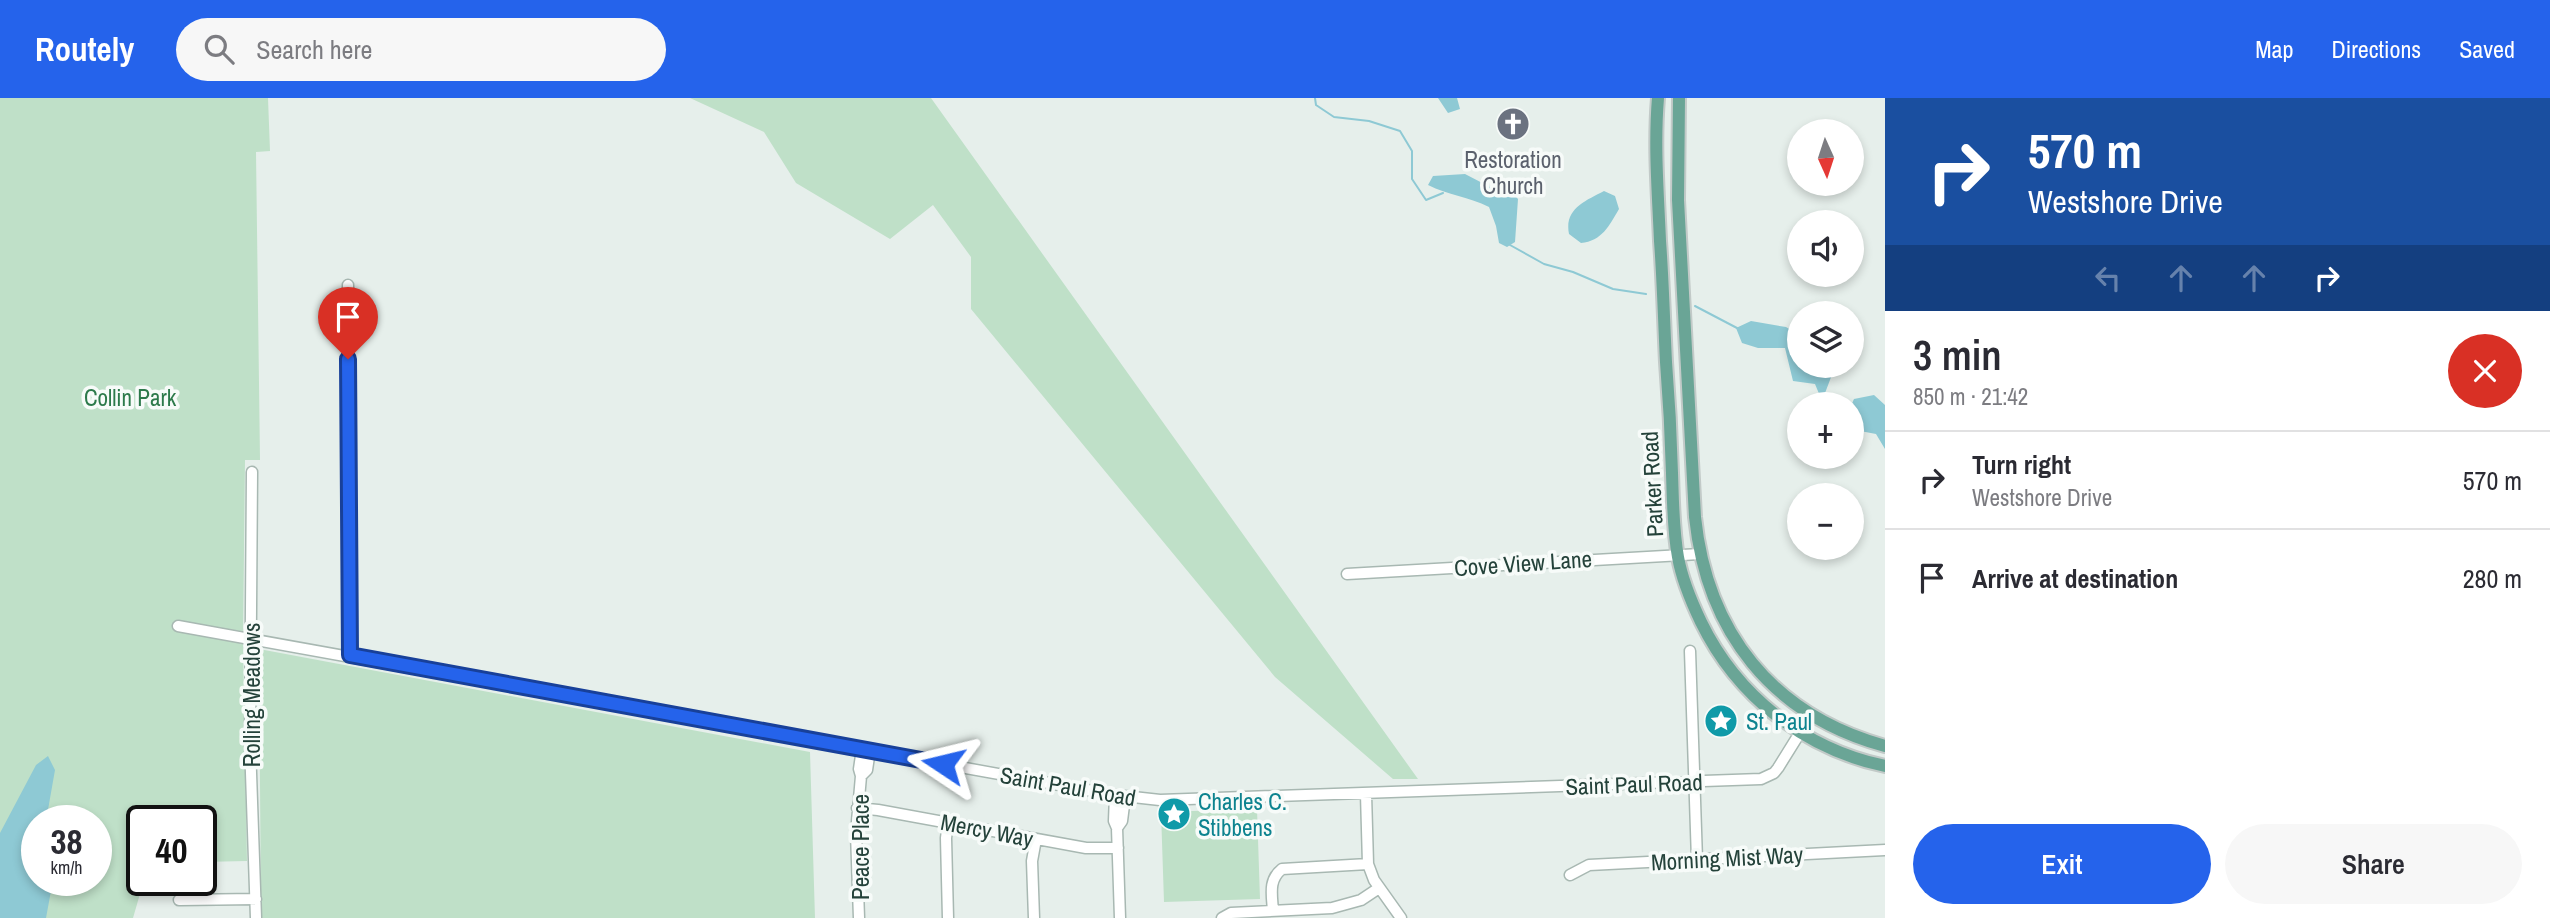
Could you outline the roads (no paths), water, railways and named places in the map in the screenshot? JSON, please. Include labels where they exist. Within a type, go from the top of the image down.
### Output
[{"type":"main road","name":"Parker Road","points":[[1658,98],[1657,172],[1677,555],[1691,600],[1722,660],[1765,707],[1801,734],[1845,755],[1885,766]]},
{"type":"main road","name":"Parker Road","points":[[1679,98],[1678,200],[1695,517],[1700,554],[1713,599],[1735,639],[1761,673],[1782,693],[1811,715],[1845,732],[1885,746]]},
{"type":"street","points":[[348,285],[350,655]]},
{"type":"street","name":"Rolling Meadows","points":[[252,472],[250,744],[256,918]]},
{"type":"street","name":"Cove View Lane","points":[[1347,573],[1700,554]]},
{"type":"street","name":"Saint Paul Road","points":[[178,626],[1120,796],[1173,801],[1767,777],[1778,768],[1811,715]]},
{"type":"street","points":[[1690,652],[1697,860]]},
{"type":"street","name":"Peace Place","points":[[859,918],[857,808],[861,776],[867,770],[866,750]]},
{"type":"street","points":[[1366,794],[1368,864],[1380,888],[1401,918]]},
{"type":"street","points":[[1120,796],[1122,821],[1117,828],[1120,918]]},
{"type":"street","name":"Mercy Way","points":[[857,808],[1086,848],[1118,848]]},
{"type":"street","points":[[948,823],[948,918]]},
{"type":"street","points":[[1034,918],[1032,861],[1036,839]]},
{"type":"street","name":"Morning Mist Way","points":[[1570,875],[1589,865],[1885,850]]},
{"type":"street","points":[[1273,911],[1273,878],[1282,869],[1368,864]]},
{"type":"street","points":[[1222,918],[1231,913],[1345,905],[1361,900],[1380,888]]},
{"type":"street","points":[[178,900],[256,899]]},
{"type":"water","points":[[1438,98],[1457,98],[1460,109],[1448,113]]},
{"type":"water","points":[[1465,174],[1492,188],[1510,191],[1518,199],[1515,242],[1507,247],[1499,243],[1489,207],[1428,185],[1433,176]]},
{"type":"water","points":[[1604,191],[1615,196],[1619,209],[1600,236],[1581,243],[1569,234],[1570,218],[1577,207]]},
{"type":"water","points":[[1751,321],[1786,327],[1787,356],[1785,348],[1758,348],[1742,343],[1736,328]]},
{"type":"water","points":[[1792,378],[1831,378],[1825,392],[1818,392],[1815,384],[1793,381]]},
{"type":"water","points":[[1874,395],[1885,405],[1885,449],[1876,434],[1864,432],[1864,397]]},
{"type":"water","points":[[48,756],[55,770],[49,805],[21,805],[21,896],[50,896],[46,918],[0,918],[0,833],[36,765]]},
{"type":"waterway","points":[[1315,98],[1316,105],[1334,117],[1369,121],[1400,131],[1412,151],[1412,179],[1426,200],[1443,193]]},
{"type":"waterway","points":[[1510,245],[1544,264],[1573,272],[1613,289],[1646,294]]},
{"type":"waterway","points":[[1695,306],[1737,328]]},
{"type":"place","name":"Restoration Church","points":[[1513,124]]},
{"type":"place","name":"St. Paul","points":[[1721,721]]},
{"type":"place","name":"Charles C. Stibbens","points":[[1174,814]]},
{"type":"park label","name":"Collin Park","points":[[130,397]]}]
